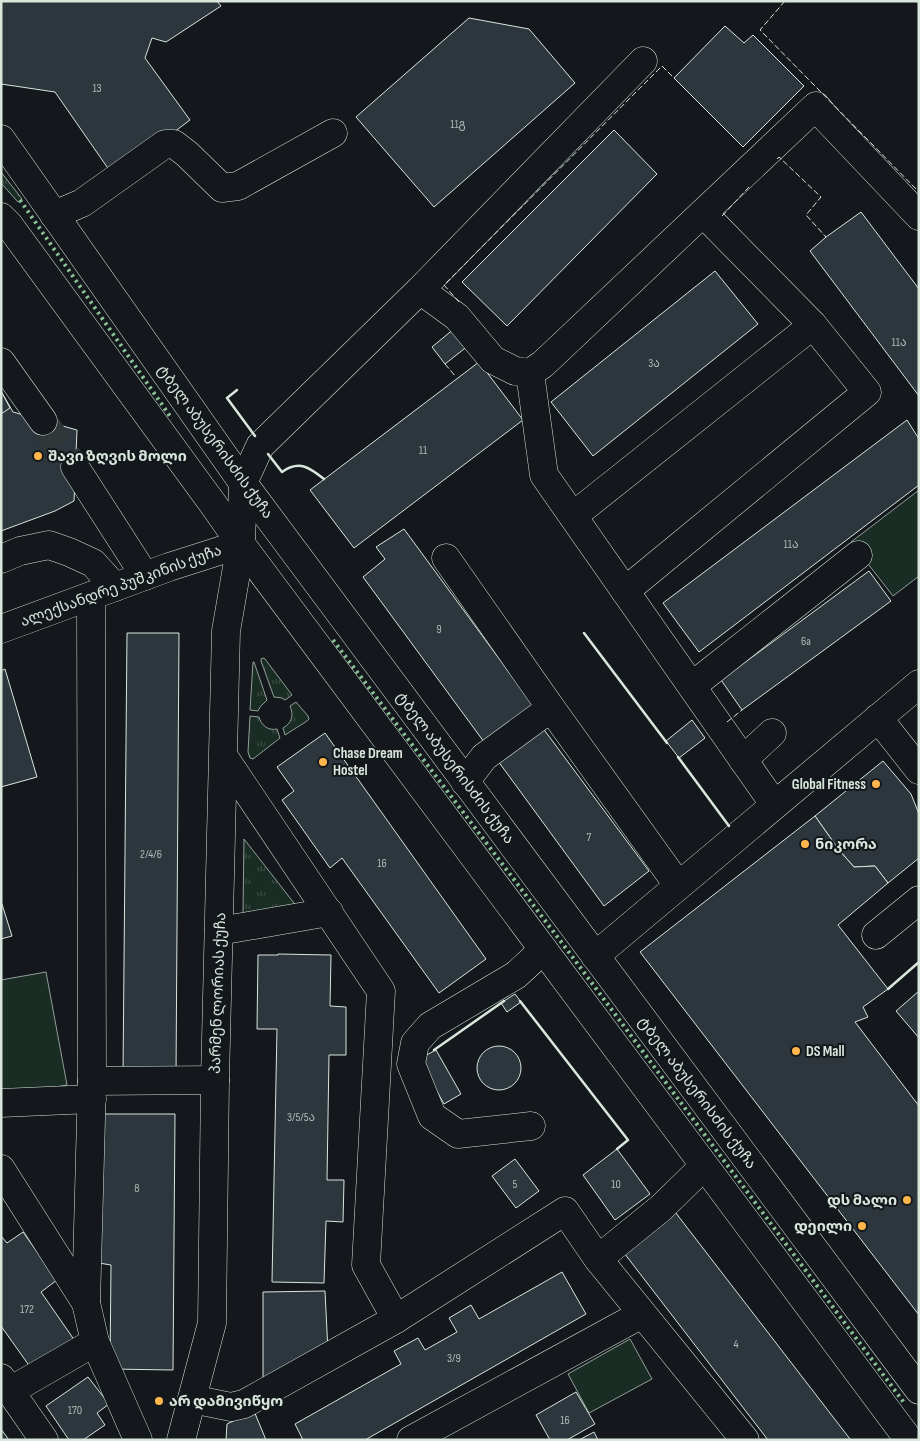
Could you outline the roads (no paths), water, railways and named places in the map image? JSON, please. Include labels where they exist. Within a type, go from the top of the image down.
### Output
[{"type":"main road","points":[[243,483],[260,446],[420,290],[643,60]]},
{"type":"main road","points":[[420,290],[457,317],[493,360],[515,371],[530,372],[544,364],[816,106],[919,216]]},
{"type":"main road","points":[[54,215],[82,203],[165,144],[174,144],[187,154],[222,188],[238,186],[333,133]]},
{"type":"main road","name":"ტბელ აბუსერისძის ქუჩა","points":[[1,139],[243,483],[919,1390]]},
{"type":"main road","points":[[625,591],[867,392],[813,325],[703,213]]},
{"type":"main road","points":[[1,217],[214,504],[241,544],[909,1440]]},
{"type":"main road","points":[[573,516],[813,325]]},
{"type":"main road","points":[[1,362],[43,420]]},
{"type":"main road","points":[[530,372],[544,475],[774,804]]},
{"type":"main road","points":[[75,467],[145,576]]},
{"type":"main road","name":"პარმენ ლორიას ქუჩა","points":[[181,1440],[212,1323],[215,1080],[226,631],[241,544],[243,483]]},
{"type":"main road","name":"ალექსანდრე პუშკინის ქუჩა","points":[[1,629],[169,567],[241,544]]},
{"type":"main road","points":[[1,559],[20,550],[49,546],[69,552],[93,563],[103,591],[86,1303],[95,1342],[138,1440]]},
{"type":"main road","points":[[692,686],[858,555]]},
{"type":"main road","points":[[446,558],[678,885]]},
{"type":"main road","points":[[595,956],[919,684]]},
{"type":"main road","points":[[465,782],[484,757],[551,708]]},
{"type":"main road","points":[[878,718],[919,770]]},
{"type":"main road","points":[[743,760],[772,733]]},
{"type":"main road","points":[[224,757],[381,991],[366,1265],[396,1319]]},
{"type":"main road","points":[[876,934],[919,900]]},
{"type":"main road","points":[[219,931],[329,912]]},
{"type":"main road","points":[[531,1126],[458,1134],[432,1116],[411,1064],[415,1043],[430,1026],[516,975],[543,950]]},
{"type":"main road","points":[[1,1104],[92,1090],[215,1080]]},
{"type":"main road","points":[[598,1259],[661,1208],[704,1166]]},
{"type":"main road","points":[[1,1170],[86,1303]]},
{"type":"main road","points":[[192,1399],[232,1407],[244,1404],[396,1319],[565,1211],[598,1259],[745,1440]]},
{"type":"main road","points":[[411,1440],[642,1314]]},
{"type":"main road","points":[[44,1440],[6,1385],[95,1342]]},
{"type":"tunnel","points":[[43,421],[75,467]]},
{"type":"place","name":"შავი ზღვის მოლი","points":[[38,456]]},
{"type":"place","name":"Chase Dream Hostel","points":[[323,762]]},
{"type":"place","name":"Global Fitness","points":[[876,784]]},
{"type":"place","name":"ნიკორა","points":[[805,844]]},
{"type":"place","name":"DS Mall","points":[[796,1051]]},
{"type":"place","name":"დს მალი","points":[[907,1200]]},
{"type":"place","name":"დეილი","points":[[862,1226]]},
{"type":"place","name":"არ დამივიწყო","points":[[159,1401]]}]
